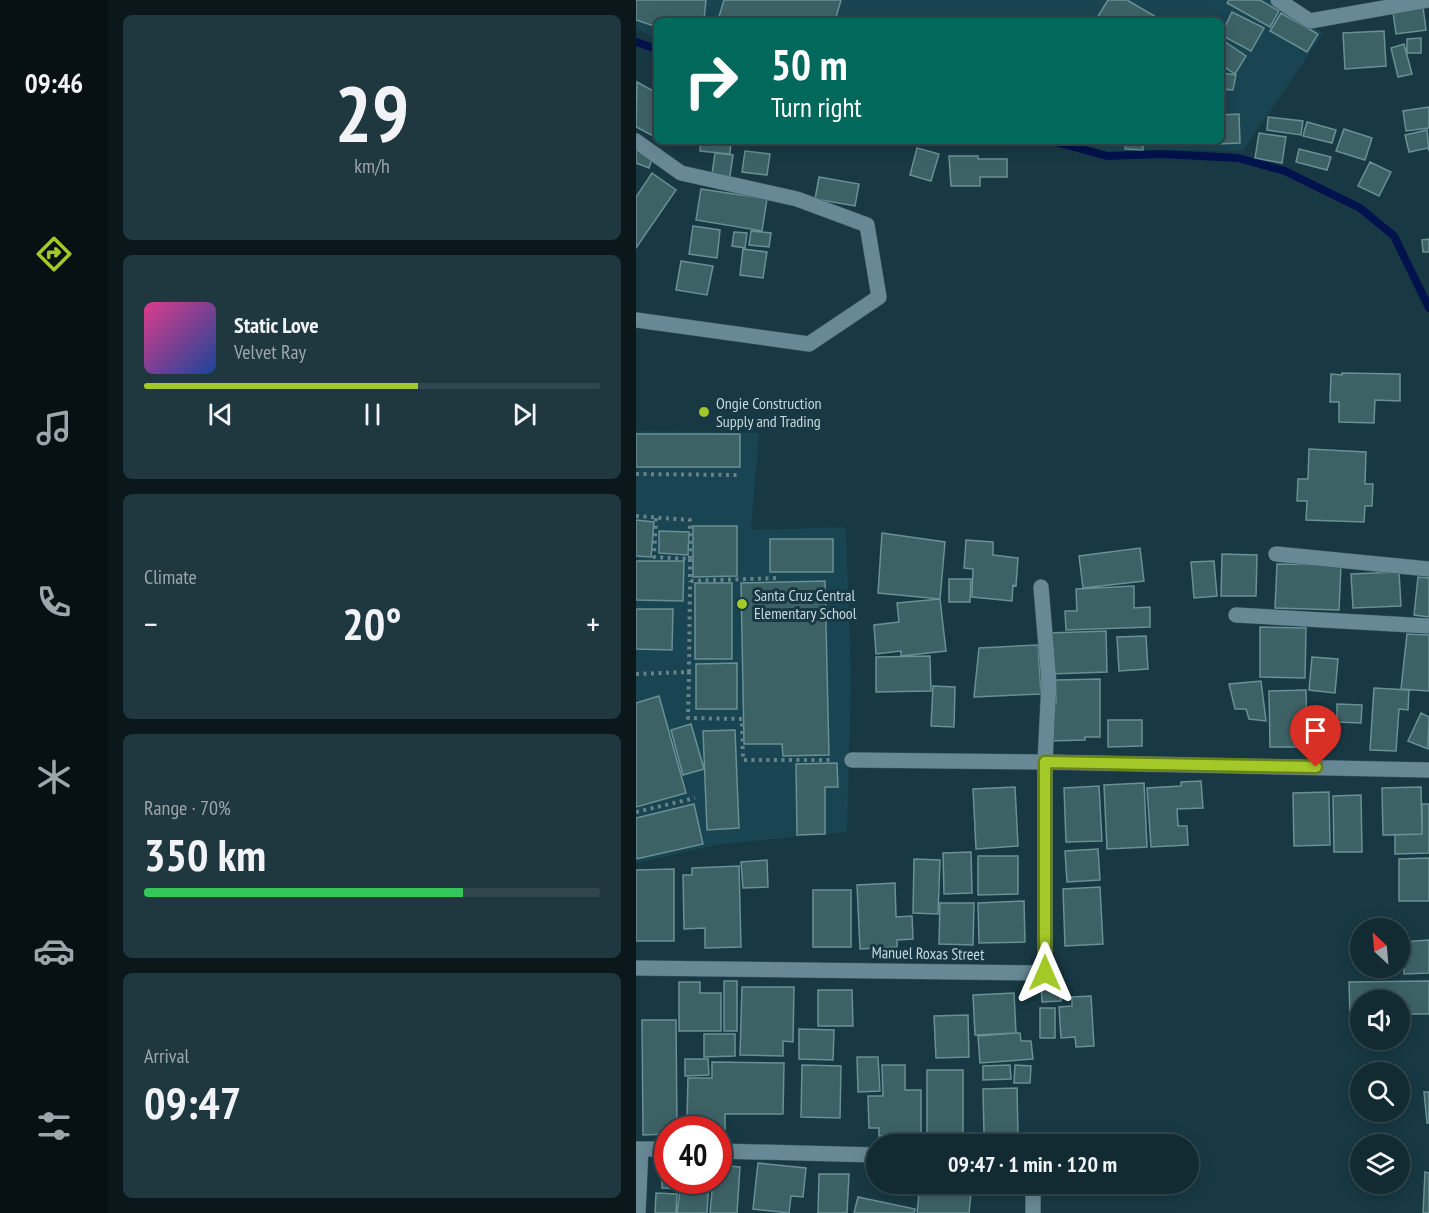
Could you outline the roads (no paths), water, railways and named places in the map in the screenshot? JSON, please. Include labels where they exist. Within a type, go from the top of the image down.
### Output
[{"type":"street","points":[[1278,0],[1310,21],[1429,0]]},
{"type":"street","points":[[636,141],[681,173],[797,199],[867,225],[879,297],[809,344],[636,320]]},
{"type":"street","points":[[1276,554],[1429,569]]},
{"type":"street","points":[[1041,587],[1049,682],[1045,762]]},
{"type":"street","points":[[1236,615],[1429,626]]},
{"type":"street","points":[[852,760],[1429,770]]},
{"type":"street","name":"Manuel Roxas Street","points":[[636,968],[1045,973],[1045,762]]},
{"type":"street","points":[[638,1213],[639,1149]]},
{"type":"street","points":[[732,1151],[866,1155]]},
{"type":"street","points":[[1033,1194],[1033,1213]]},
{"type":"waterway","points":[[636,42],[654,48]]},
{"type":"waterway","points":[[1063,144],[1107,156],[1162,154],[1238,158],[1285,171],[1360,208],[1394,236],[1429,308]]},
{"type":"place","name":"Ongie Construction Supply and Trading","points":[[704,412]]},
{"type":"place","name":"Santa Cruz Central Elementary School","points":[[742,604]]}]
